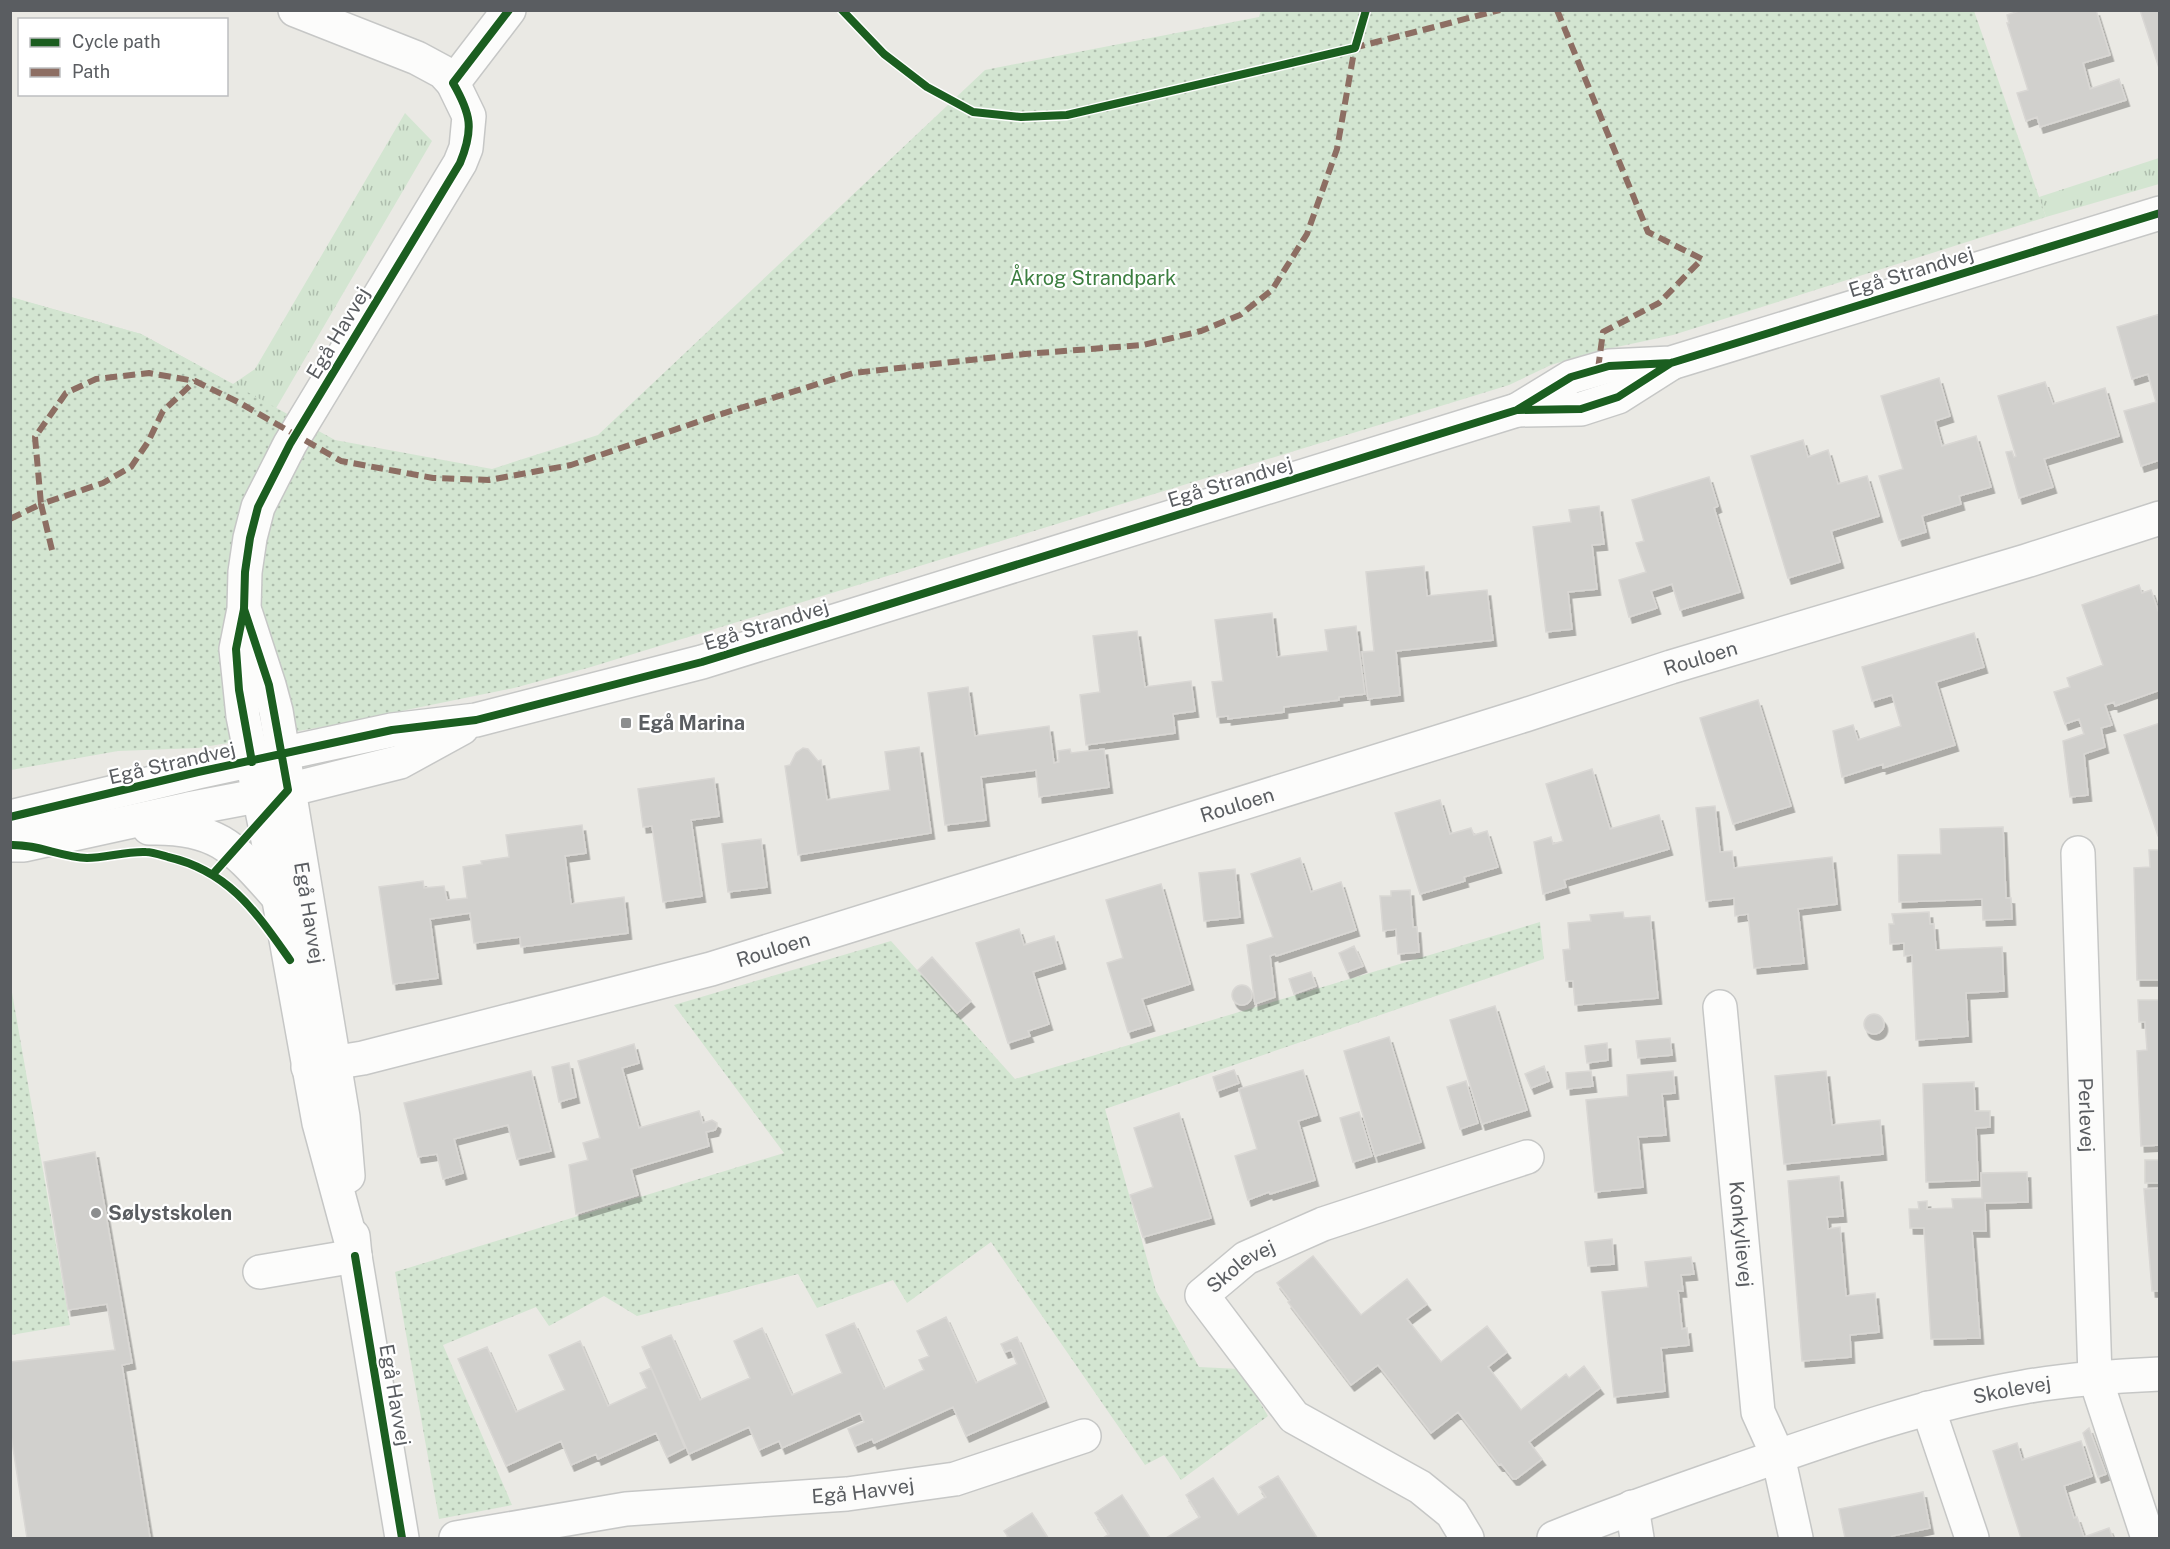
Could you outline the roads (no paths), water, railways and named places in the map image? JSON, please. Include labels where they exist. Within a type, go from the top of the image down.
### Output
[{"type":"street","name":"Egå Havvej","points":[[295,10],[417,58],[443,72],[453,83],[469,116],[466,148],[460,163],[290,444],[258,507],[250,538],[245,572],[244,609],[236,649],[241,705],[267,758],[322,1065]]},
{"type":"street","points":[[453,83],[508,10]]},
{"type":"street","name":"Egå Strandvej","points":[[10,817],[198,772],[392,730],[476,720],[702,662],[1517,410],[1571,377],[1609,366],[1671,363],[2160,213]]},
{"type":"street","name":"Rouloen","points":[[322,1065],[363,1058],[711,969],[1671,667],[2026,561],[2160,518]]},
{"type":"street","name":"Egå Strandvej","points":[[10,845],[24,845],[274,792],[400,762],[476,720]]},
{"type":"street","name":"Egå Havvej","points":[[274,792],[279,898],[322,1065],[344,1118],[355,1256],[402,1539]]},
{"type":"street","points":[[87,830],[169,828],[206,836],[234,850],[279,898]]},
{"type":"street","name":"Perlevej","points":[[2078,853],[2095,1377]]},
{"type":"street","name":"Konkylievej","points":[[1720,1007],[1758,1412],[1778,1456]]},
{"type":"street","name":"Skolevej","points":[[1467,1539],[1452,1513],[1420,1487],[1294,1417],[1202,1295],[1246,1258],[1323,1224],[1527,1156]]},
{"type":"street","points":[[260,1272],[355,1256]]},
{"type":"street","name":"Skolevej","points":[[1554,1539],[1635,1523],[1778,1456],[1928,1408],[2024,1387],[2095,1377],[2160,1374]]},
{"type":"street","points":[[2095,1377],[2148,1539]]},
{"type":"street","points":[[1928,1408],[1972,1539]]},
{"type":"street","name":"Egå Havvej","points":[[456,1539],[626,1509],[847,1494],[955,1479],[1084,1436]]},
{"type":"street","points":[[1778,1456],[1796,1539]]},
{"type":"place","name":"Egå Marina","points":[[626,723]]},
{"type":"place","name":"Sølystskolen","points":[[96,1213]]},
{"type":"park label","name":"Åkrog Strandpark","points":[[1093,278]]}]
